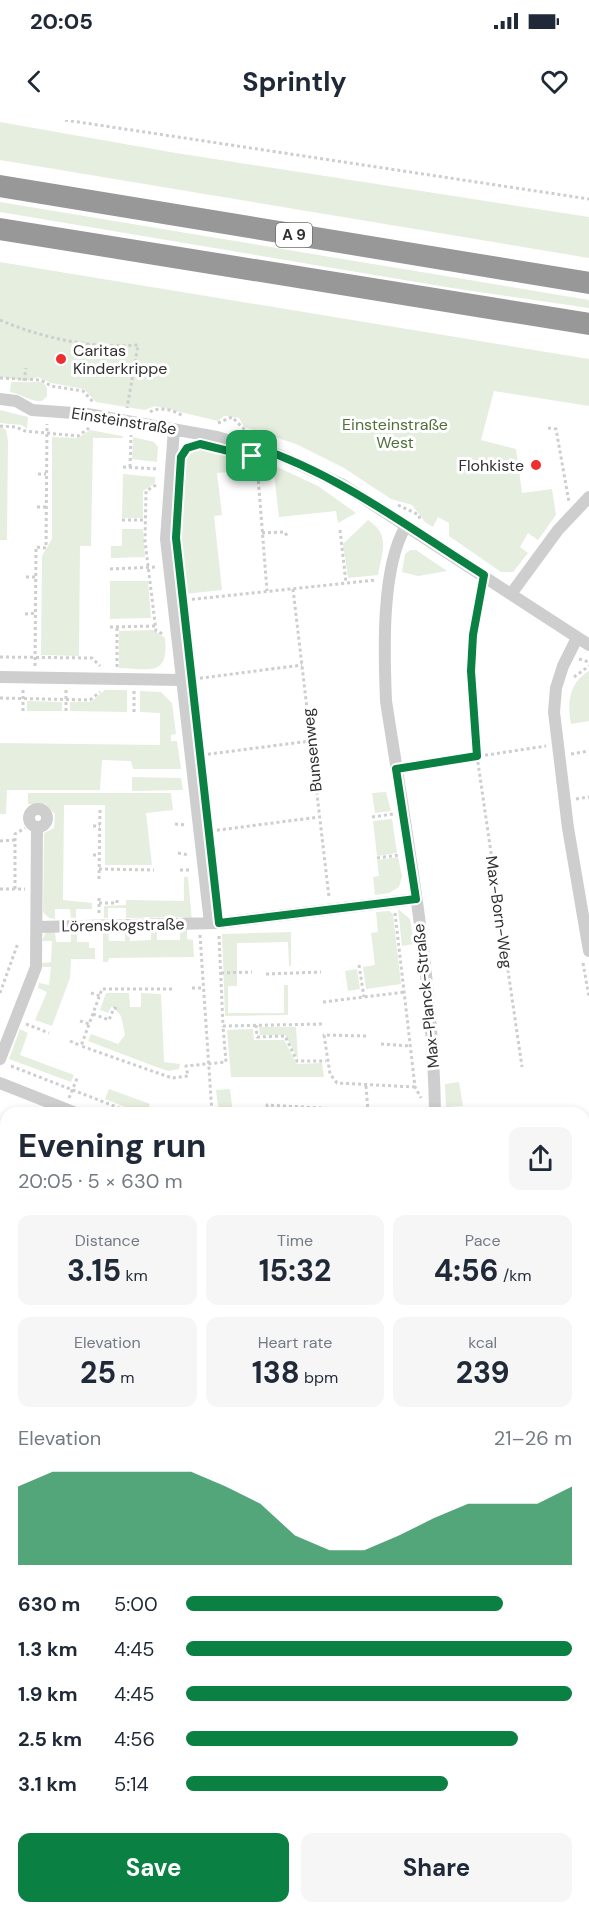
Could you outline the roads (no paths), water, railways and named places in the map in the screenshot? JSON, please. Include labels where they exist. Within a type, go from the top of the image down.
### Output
[{"type":"highway","name":"A 9","points":[[0,186],[589,283]]},
{"type":"highway","points":[[0,229],[589,324]]},
{"type":"street","name":"Einsteinstraße","points":[[0,399],[16,401],[32,410],[87,414],[218,437],[288,458],[343,484],[589,645]]},
{"type":"street","points":[[174,429],[164,470],[166,539],[187,679],[209,923]]},
{"type":"street","points":[[511,594],[558,530],[589,497]]},
{"type":"street","name":"Max-Planck-Straße","points":[[406,526],[398,539],[390,579],[385,645],[386,701],[416,899],[435,1107]]},
{"type":"street","points":[[577,639],[563,666],[556,688],[554,712],[585,952]]},
{"type":"street","points":[[0,677],[187,679]]},
{"type":"street","name":"Lörenskogstraße","points":[[5,1062],[15,1020],[35,973],[37,927],[34,826]]},
{"type":"street","name":"Lörenskogstraße","points":[[37,927],[209,923],[416,899]]},
{"type":"street","points":[[0,1083],[60,1107]]},
{"type":"place","name":"Caritas Kinderkrippe","points":[[61,359]]},
{"type":"place","name":"Flohkiste","points":[[536,465]]},
{"type":"park label","name":"Einsteinstraße West","points":[[395,433]]}]
